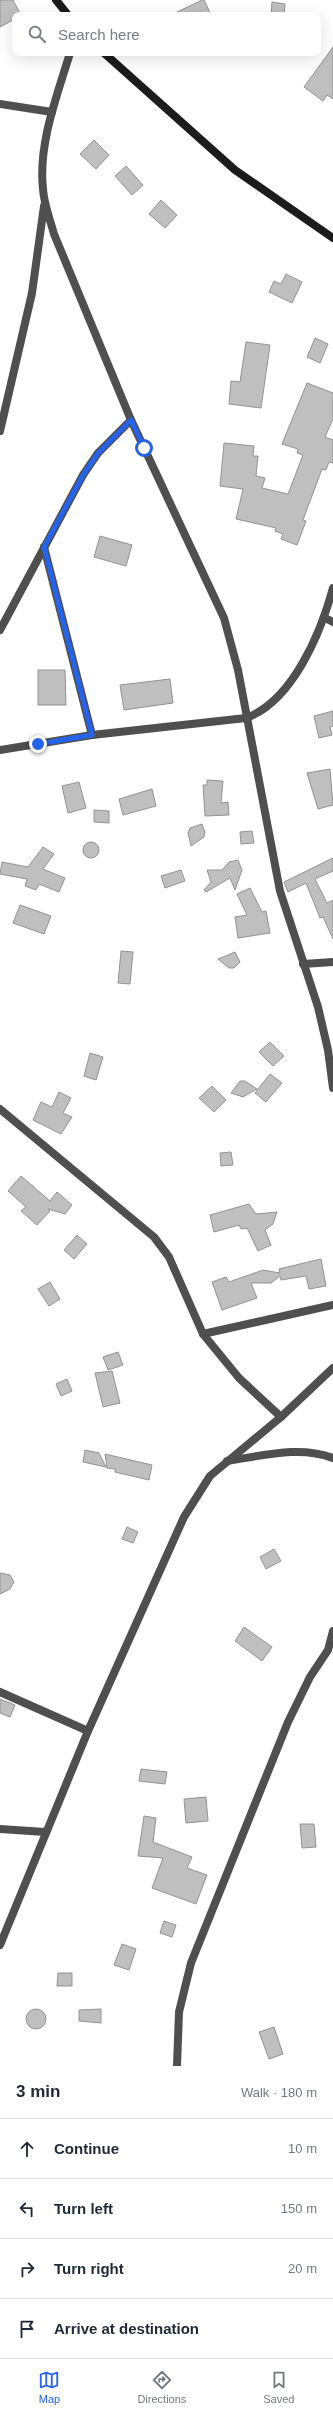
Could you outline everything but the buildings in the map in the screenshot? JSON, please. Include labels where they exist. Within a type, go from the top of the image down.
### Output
[{"type":"street","points":[[56,0],[66,12]]},
{"type":"street","points":[[0,430],[3,424],[32,293],[45,203],[43,168],[52,112],[69,56]]},
{"type":"street","points":[[107,56],[172,116],[235,170],[333,238]]},
{"type":"street","points":[[0,104],[52,112]]},
{"type":"street","points":[[45,203],[54,234],[131,420],[224,618],[238,670],[280,891],[318,1007],[328,1050],[333,1088]]},
{"type":"street","points":[[0,630],[83,475],[98,453],[131,420]]},
{"type":"street","points":[[44,547],[92,735]]},
{"type":"street","points":[[0,750],[92,735],[246,718],[258,714],[277,697],[301,665],[325,618],[333,588]]},
{"type":"street","points":[[325,618],[333,622]]},
{"type":"street","points":[[303,964],[333,962]]},
{"type":"street","points":[[0,1109],[154,1237],[170,1257],[203,1334],[239,1378],[282,1417]]},
{"type":"street","points":[[203,1334],[333,1305]]},
{"type":"street","points":[[0,1945],[45,1832],[88,1731],[184,1517],[210,1476],[282,1417],[333,1368]]},
{"type":"street","points":[[227,1461],[290,1452],[320,1453],[333,1458]]},
{"type":"street","points":[[177,2066],[179,2012],[190,1964],[270,1771],[288,1722],[310,1677],[328,1650],[333,1631]]},
{"type":"street","points":[[0,1692],[88,1731]]},
{"type":"street","points":[[0,1829],[45,1832]]},
{"type":"route","points":[[38,744],[92,735],[44,547],[83,475],[98,453],[131,420],[144,448]]}]
